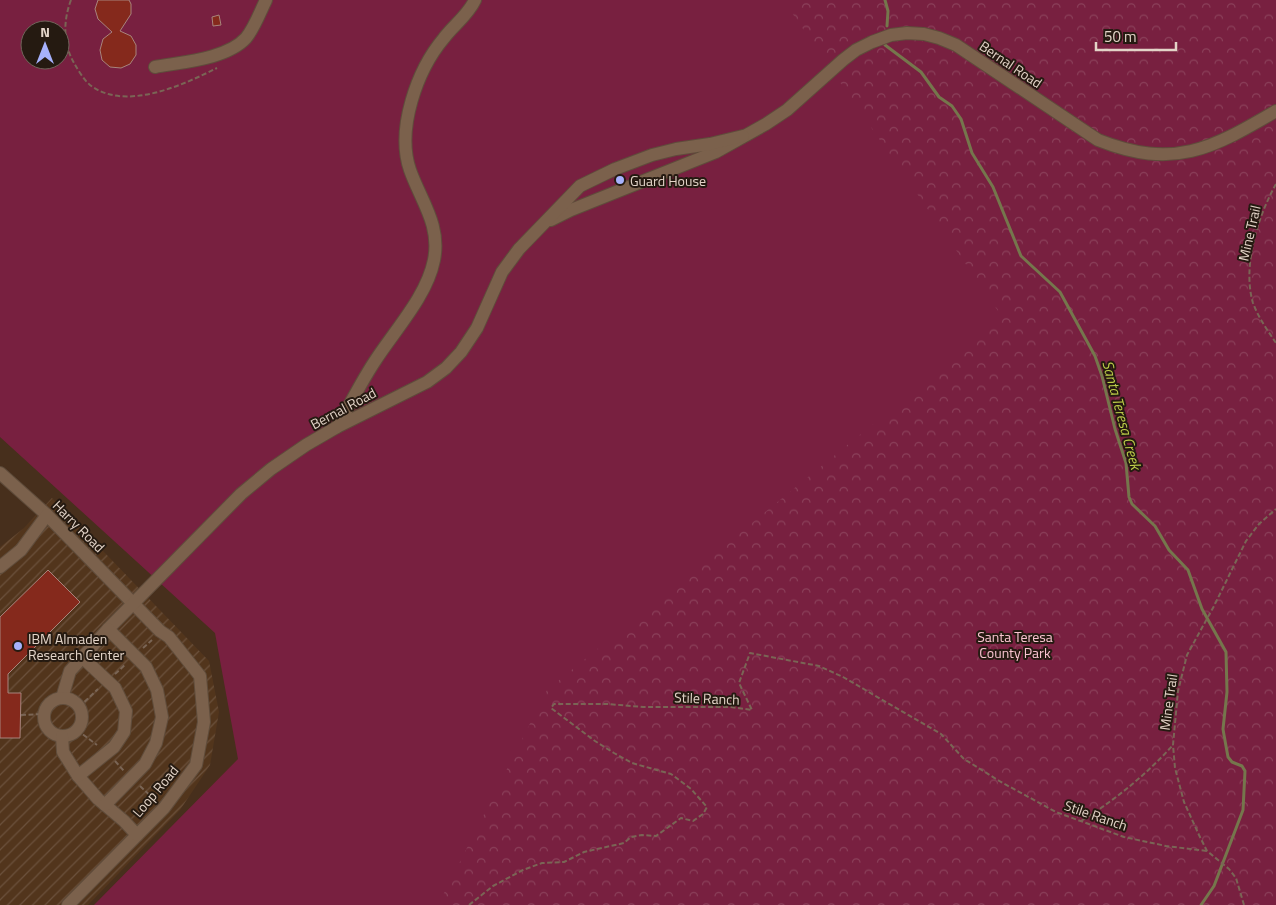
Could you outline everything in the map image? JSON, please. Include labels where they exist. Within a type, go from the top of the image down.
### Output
[{"type":"street","points":[[155,67],[217,55],[232,48],[246,38],[257,21],[266,0]]},
{"type":"street","points":[[337,427],[374,362],[420,295],[430,276],[436,245],[434,227],[410,168],[406,149],[409,110],[434,52],[470,9],[475,0]]},
{"type":"street","name":"Bernal Road","points":[[542,224],[571,210],[716,152],[787,110],[856,50],[891,35],[907,33],[924,34],[956,45],[1098,140],[1138,152],[1161,154],[1203,149],[1234,135],[1276,111]]},
{"type":"street","name":"Bernal Road","points":[[62,698],[70,671],[108,629],[241,494],[271,469],[306,445],[337,427],[427,382],[446,368],[462,352],[477,328],[502,272],[519,249],[580,186],[607,172],[652,155],[743,136]]},
{"type":"street","name":"Harry Road","points":[[0,473],[47,515],[133,604]]},
{"type":"street","points":[[0,566],[20,550],[47,515]]},
{"type":"street","name":"Loop Road","points":[[68,905],[164,808],[196,765],[204,722],[200,676],[169,637],[160,631],[133,604]]},
{"type":"street","points":[[105,805],[145,764],[156,744],[162,717],[157,690],[146,667],[108,629]]},
{"type":"street","points":[[78,776],[114,747],[124,732],[126,711],[116,688],[83,658]]},
{"type":"street","points":[[62,698],[70,700],[79,707],[82,719],[77,730],[72,734],[62,736],[56,734],[47,726],[44,714],[52,701],[62,698]]},
{"type":"street","points":[[62,736],[63,752],[78,776],[137,835]]},
{"type":"path","points":[[71,0],[65,28],[66,44],[70,56],[89,84],[101,91],[114,95],[146,95],[173,88],[220,66]]},
{"type":"path","name":"Mine Trail","points":[[1276,184],[1264,206],[1254,242],[1250,277],[1253,303],[1265,327],[1276,343]]},
{"type":"path","name":"Mine Trail","points":[[1244,905],[1236,878],[1229,868],[1207,851],[1184,802],[1175,768],[1173,745],[1178,691],[1187,654],[1214,606],[1246,541],[1276,509]]},
{"type":"path","points":[[79,707],[160,631]]},
{"type":"path","name":"Stile Ranch","points":[[469,905],[493,886],[523,870],[542,863],[564,862],[584,852],[624,843],[631,837],[642,835],[656,836],[681,818],[693,821],[703,814],[707,807],[691,789],[671,774],[632,763],[595,741],[551,708],[554,704],[731,707],[752,710],[739,683],[750,653],[819,666],[844,677],[940,734],[964,759],[1056,812],[1124,837],[1166,846],[1207,851]]},
{"type":"path","points":[[20,715],[44,714]]},
{"type":"path","points":[[77,730],[107,752],[131,778],[164,808]]},
{"type":"path","points":[[1081,821],[1102,808],[1155,765],[1173,745]]},
{"type":"shaded area","name":"IBM Almaden Research Center","points":[[52,498],[209,661],[219,712],[210,765],[180,810],[88,905],[0,905],[0,547],[24,528]]},
{"type":"green space","points":[[0,0],[1276,0],[1276,905],[94,905],[238,759],[215,633],[0,437]]},
{"type":"green space","name":"Santa Teresa County Park","points":[[783,0],[1276,0],[1276,905],[438,905],[547,690],[1003,318]]},
{"type":"building","points":[[98,0],[129,0],[131,4],[131,14],[120,31],[131,36],[136,45],[136,55],[130,64],[121,68],[110,67],[102,60],[100,50],[103,39],[112,32],[98,19],[95,9]]},
{"type":"building","points":[[219,15],[221,25],[213,26],[212,17]]},
{"type":"building","name":"IBM Almaden Research Center","points":[[48,570],[80,602],[8,674],[8,693],[21,693],[20,738],[0,738],[0,617]]},
{"type":"waterway","name":"Santa Teresa Creek","points":[[885,0],[888,11],[887,26]]},
{"type":"waterway","name":"Santa Teresa Creek","points":[[885,45],[921,72],[939,97],[952,106],[961,119],[972,153],[993,187],[1021,256],[1060,292],[1095,356],[1102,376],[1115,429],[1126,463],[1129,497],[1132,504],[1155,526],[1169,550],[1188,570],[1202,609],[1226,652],[1227,692],[1223,729],[1228,757],[1232,762],[1242,766],[1245,771],[1243,810],[1214,886],[1201,905]]},
{"type":"place","name":"Guard House","points":[[620,180]]},
{"type":"place","name":"IBM Almaden Research Center","points":[[18,646]]}]
